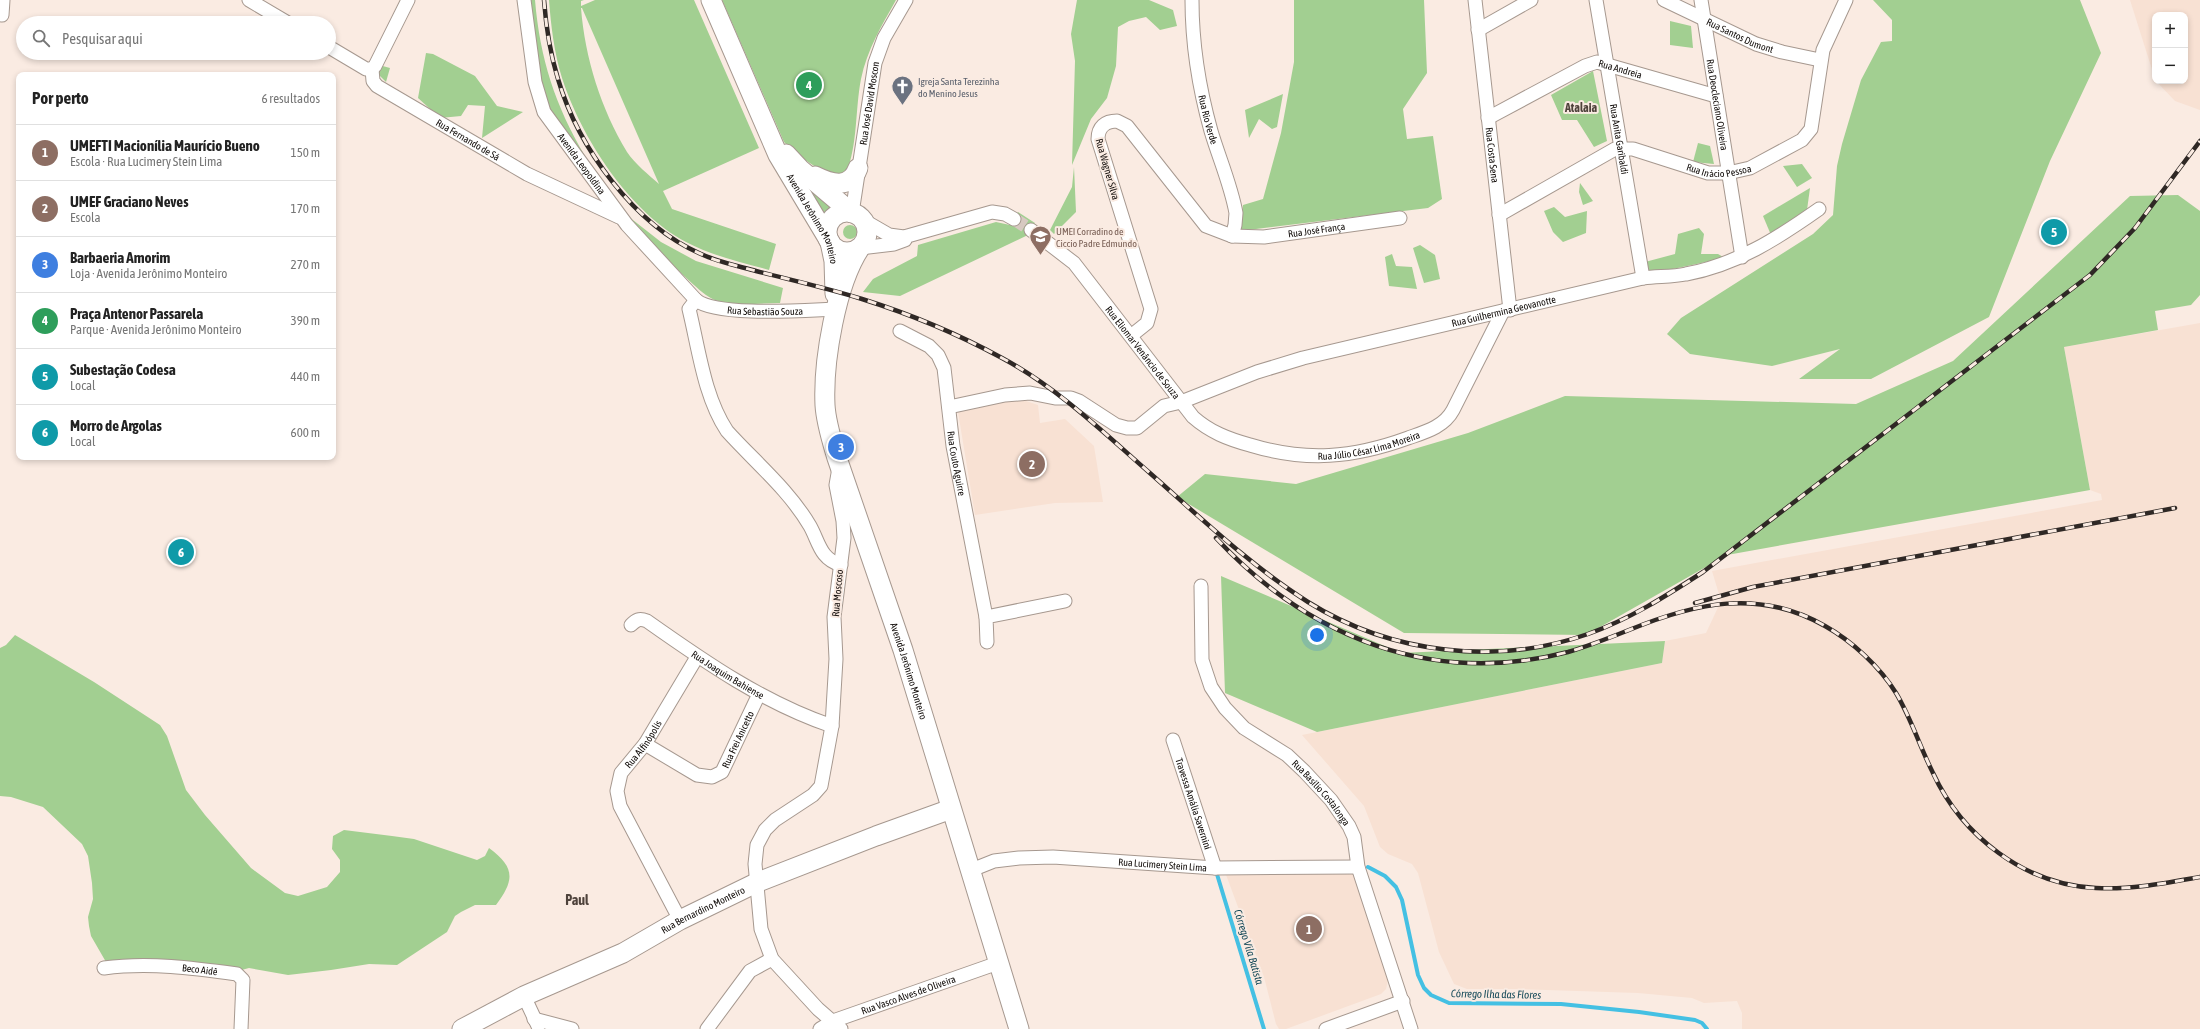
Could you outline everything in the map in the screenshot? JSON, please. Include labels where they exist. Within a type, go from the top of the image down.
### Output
[{"type":"street","points":[[2,15],[4,0]]},
{"type":"street","points":[[249,0],[276,16]]},
{"type":"street","points":[[336,51],[366,69],[372,69],[375,66],[408,0]]},
{"type":"street","name":"Avenida Leopoldina","points":[[524,0],[535,82],[542,107],[549,120],[622,219],[651,253],[696,300]]},
{"type":"street","name":"Avenida Jerônimo Monteiro","points":[[711,0],[778,155],[830,242],[834,261],[836,309]]},
{"type":"street","name":"Rua José David Moscon","points":[[858,216],[858,168],[874,63],[884,38],[906,0]]},
{"type":"street","name":"Rua Rio Verde","points":[[1192,0],[1194,38],[1202,90],[1236,213],[1236,225],[1232,236]]},
{"type":"street","name":"Rua Costa Sena","points":[[1475,0],[1499,215],[1507,310]]},
{"type":"street","points":[[1478,30],[1531,0]]},
{"type":"street","name":"Rua Anita Garibaldi","points":[[1596,0],[1643,278]]},
{"type":"street","name":"Rua Santos Dumont","points":[[1664,0],[1769,48],[1820,60]]},
{"type":"street","name":"Rua Deocleciano Oliveira","points":[[1701,0],[1742,257]]},
{"type":"street","name":"Rua Inácio Pessoa","points":[[1621,148],[1633,150],[1708,173],[1728,173],[1750,168],[1806,137],[1812,124],[1820,60],[1825,44],[1846,0]]},
{"type":"street","name":"Rua Andreia","points":[[1488,118],[1585,66],[1597,62],[1716,96]]},
{"type":"street","name":"Rua Fernando de Sá","points":[[372,69],[373,81],[377,86],[527,174],[622,219]]},
{"type":"street","name":"Rua Wagner Silva","points":[[1132,336],[1147,323],[1151,309],[1098,139],[1102,126],[1117,120],[1127,126],[1206,226],[1232,236]]},
{"type":"street","name":"Avenida Jerônimo Monteiro","points":[[770,134],[800,169],[858,216]]},
{"type":"street","points":[[1499,215],[1610,151],[1621,148]]},
{"type":"street","points":[[800,169],[823,180],[839,184],[849,181],[858,168]]},
{"type":"street","name":"Rua Guilhermina Geovanotte","points":[[1180,402],[1257,372],[1303,358],[1643,278],[1688,274],[1742,257],[1788,232],[1819,209]]},
{"type":"street","points":[[912,236],[889,235],[858,216],[838,214],[830,221],[827,232],[830,242],[842,251],[853,251],[860,248],[894,244],[912,236],[992,212],[1005,214],[1014,219]]},
{"type":"street","points":[[858,216],[867,235],[860,248]]},
{"type":"street","name":"Rua José França","points":[[1232,236],[1276,236],[1400,218]]},
{"type":"street","name":"Rua Eliomar Venâncio de Souza","points":[[949,407],[1015,393],[1071,398],[1079,401],[1107,420],[1127,428],[1142,425],[1164,406],[1180,402],[1132,336],[1074,263],[1031,230]]},
{"type":"street","name":"Avenida Jerônimo Monteiro","points":[[860,248],[849,268],[836,309],[827,367],[825,399],[829,429],[840,466],[903,650],[1019,1029]]},
{"type":"street","name":"Rua Sebastião Souza","points":[[696,300],[711,308],[733,310],[836,309]]},
{"type":"street","name":"Rua Moscoso","points":[[696,300],[690,309],[708,390],[719,417],[727,431],[797,507],[826,557],[841,565],[834,617],[836,659],[832,726],[821,786],[813,795],[775,820],[765,830],[757,845],[755,864],[758,882],[761,929],[772,959]]},
{"type":"street","name":"Rua Júlio César Lima Moreira","points":[[1180,402],[1197,420],[1217,435],[1279,454],[1297,456],[1326,456],[1380,447],[1419,434],[1447,420],[1507,310]]},
{"type":"street","name":"Rua Couto Aguirre","points":[[900,331],[924,343],[938,355],[944,368],[953,446],[986,616],[987,642]]},
{"type":"street","points":[[840,466],[836,485],[844,530],[841,565]]},
{"type":"street","name":"Rua Basílio Costalonga","points":[[1201,586],[1202,660],[1212,687],[1225,708],[1244,728],[1287,755],[1331,800],[1349,826],[1354,837],[1358,867],[1404,1001],[1411,1029]]},
{"type":"street","points":[[986,616],[1065,601]]},
{"type":"street","name":"Rua Joaquim Bahiense","points":[[631,625],[636,620],[641,619],[647,621],[697,657],[758,694],[799,715],[832,726]]},
{"type":"street","name":"Rua Alfinópolis","points":[[684,919],[620,806],[617,791],[621,773],[645,744],[697,657]]},
{"type":"street","name":"Rua Frei Anicetto","points":[[645,744],[697,775],[712,777],[722,772],[758,694]]},
{"type":"street","name":"Travessa Amália Savernini","points":[[1173,740],[1215,868]]},
{"type":"street","name":"Rua Bernardino Monteiro","points":[[462,1029],[524,996],[623,953],[684,919],[758,882],[876,836],[951,809]]},
{"type":"street","points":[[654,856],[684,919]]},
{"type":"street","name":"Rua Lucimery Stein Lima","points":[[970,871],[994,861],[1019,858],[1053,857],[1215,868],[1358,867]]},
{"type":"street","points":[[707,1029],[750,971],[772,959],[818,1009],[837,1025]]},
{"type":"street","name":"Rua Vasco Alves de Oliveira","points":[[820,1029],[837,1025],[998,962]]},
{"type":"street","name":"Beco Aidê","points":[[104,968],[126,965],[178,966],[237,974],[243,980],[240,1029]]},
{"type":"street","points":[[524,996],[537,1024],[572,1029]]},
{"type":"street","points":[[1326,1029],[1404,1001]]},
{"type":"shaded area","points":[[2130,0],[2200,0],[2200,110],[2175,101],[2159,84],[2188,84],[2188,12],[2152,12],[2152,70]]},
{"type":"shaded area","points":[[2200,323],[2200,1029],[1742,1029],[1742,1013],[1737,1001],[1704,1003],[1692,998],[1638,993],[1519,989],[1467,989],[1454,984],[1439,952],[1418,873],[1412,864],[1388,854],[1380,847],[1364,806],[1302,735],[1662,663],[1665,641],[1706,633],[1721,601],[1712,571],[2102,500],[2101,494],[2090,490],[2064,347]]},
{"type":"shaded area","points":[[1020,399],[1038,405],[1040,423],[1065,419],[1094,446],[1103,502],[1055,503],[975,515],[958,412]]},
{"type":"shaded area","points":[[1225,872],[1354,873],[1388,980],[1386,989],[1381,994],[1286,1029],[1279,1029],[1276,1024],[1264,977]]},
{"type":"green space","points":[[530,0],[535,0],[537,22],[545,62],[557,100],[574,137],[585,156],[552,113],[542,94]]},
{"type":"green space","points":[[549,0],[584,0],[581,1],[581,6],[595,0],[694,0],[759,148],[663,191],[672,209],[776,244],[769,270],[716,255],[686,242],[665,229],[645,212],[627,192],[610,171],[595,148],[570,101],[562,78],[553,39]],"holes":[[[582,8],[659,184],[630,156],[609,118],[590,64],[583,27]]]},
{"type":"green space","points":[[722,0],[896,0],[876,38],[864,68],[859,91],[853,151],[846,174],[831,177],[796,154],[784,142]]},
{"type":"green space","points":[[1077,0],[1149,0],[1173,10],[1177,26],[1160,30],[1146,17],[1129,21],[1118,27],[1116,66],[1107,98],[1091,119],[1072,165],[1075,61],[1071,34]]},
{"type":"green space","points":[[1294,0],[1424,0],[1427,73],[1403,109],[1407,139],[1433,136],[1442,199],[1428,208],[1240,231],[1243,205],[1263,199],[1281,133],[1294,62]]},
{"type":"green space","points":[[1873,0],[2080,0],[2101,53],[2050,161],[1989,317],[1871,379],[1799,379],[1840,349],[1772,366],[1690,354],[1667,334],[1681,318],[1813,234],[1833,215],[1837,166],[1861,80],[1881,42],[1892,41],[1892,20]]},
{"type":"green space","points":[[1670,21],[1691,26],[1693,48],[1670,45]]},
{"type":"green space","points":[[426,53],[433,54],[475,76],[497,106],[523,112],[482,138],[485,106],[468,105],[461,116],[440,118],[418,98]]},
{"type":"green space","points":[[379,65],[390,68],[386,82],[377,73]]},
{"type":"green space","points":[[1593,71],[1607,141],[1594,147],[1577,120],[1562,120],[1551,95]]},
{"type":"green space","points":[[1283,94],[1277,127],[1272,129],[1259,119],[1249,138],[1245,110]]},
{"type":"green space","points":[[1698,143],[1710,146],[1714,164],[1693,162]]},
{"type":"green space","points":[[1802,164],[1812,178],[1797,187],[1783,166]]},
{"type":"green space","points":[[1074,167],[1076,212],[1054,234],[1050,230],[1072,187]]},
{"type":"green space","points":[[795,172],[835,205],[827,220]]},
{"type":"green space","points":[[1580,183],[1593,201],[1583,205],[1579,192]]},
{"type":"green space","points":[[1810,188],[1807,210],[1771,235],[1763,216]]},
{"type":"green space","points":[[2178,195],[2200,211],[2200,295],[2191,305],[2155,311],[2158,330],[2064,347],[2090,490],[1727,555],[1586,635],[1404,633],[1177,497],[1205,474],[1296,484],[1468,433],[1565,396],[1856,404],[1953,361],[2130,196]]},
{"type":"green space","points":[[1554,207],[1565,217],[1587,211],[1586,233],[1563,242],[1553,232],[1544,211]]},
{"type":"green space","points":[[1018,212],[1035,223],[1028,235],[900,296],[863,292],[873,279],[917,256],[918,245],[996,222],[1010,225]]},
{"type":"green space","points":[[624,213],[661,242],[696,261],[783,288],[780,303],[731,303],[715,300],[707,296],[669,261]]},
{"type":"green space","points":[[847,225],[853,225],[857,229],[857,235],[853,239],[847,239],[843,235],[843,229]]},
{"type":"green space","points":[[1699,228],[1704,234],[1701,254],[1718,254],[1725,258],[1649,274],[1645,262],[1675,254],[1678,234]]},
{"type":"green space","points":[[1420,245],[1435,255],[1440,279],[1424,283],[1413,248]]},
{"type":"green space","points":[[1392,254],[1396,266],[1412,267],[1417,289],[1389,286],[1385,257]]},
{"type":"green space","points":[[1221,576],[1401,653],[1665,641],[1662,663],[1317,732],[1225,693]]},
{"type":"green space","points":[[15,635],[94,682],[160,725],[167,736],[186,790],[205,815],[251,868],[285,893],[298,896],[327,887],[340,872],[340,860],[332,849],[333,836],[344,830],[414,839],[477,860],[485,856],[489,848],[504,861],[508,868],[509,881],[507,888],[496,905],[475,905],[461,912],[455,916],[447,932],[397,965],[369,964],[288,975],[249,968],[234,972],[106,962],[91,936],[88,917],[93,899],[92,883],[88,856],[82,844],[43,807],[11,797],[0,796],[0,648],[6,645]]},
{"type":"waterway","name":"Córrego Ilha das Flores","points":[[1368,867],[1385,876],[1396,887],[1402,900],[1418,975],[1424,988],[1431,995],[1449,1003],[1561,1004],[1639,1012],[1695,1020],[1702,1023],[1707,1029]]},
{"type":"waterway","name":"Córrego Vila Batista","points":[[1216,871],[1264,1029]]},
{"type":"tunnel","points":[[1014,219],[1031,230]]},
{"type":"railway","points":[[544,0],[549,40],[555,69],[567,105],[579,131],[594,157],[632,204],[653,224],[676,241],[701,254],[721,262],[836,291],[898,311],[934,325],[1002,358],[1042,383],[1080,412],[1247,558],[1308,602],[1340,620],[1374,633],[1409,643],[1445,650],[1481,652],[1518,650],[1553,644],[1588,634],[1633,614],[1703,572],[2090,275],[2135,228],[2200,141]]},
{"type":"railway","points":[[1695,603],[1753,587],[2175,508]]},
{"type":"railway","points":[[1216,538],[1252,573],[1291,603],[1333,627],[1376,646],[1422,658],[1469,663],[1518,661],[1568,652],[1678,613],[1703,607],[1727,604],[1751,603],[1776,607],[1800,614],[1835,632],[1865,655],[1874,664],[1896,693],[1945,796],[1961,817],[1979,836],[1999,853],[2021,867],[2045,878],[2070,885],[2096,888],[2122,888],[2161,884],[2200,877]]},
{"type":"place","name":"Praça Antenor Passarela","points":[[809,85]]},
{"type":"place","name":"Igreja Santa Terezinha do Menino Jesus","points":[[902,106]]},
{"type":"place","name":"Subestação Codesa","points":[[2054,232]]},
{"type":"place","name":"UMEI Corradino de Ciccio Padre Edmundo","points":[[1041,256]]},
{"type":"place","name":"Barbaeria Amorim","points":[[841,447]]},
{"type":"place","name":"UMEF Graciano Neves","points":[[1032,464]]},
{"type":"place","name":"Morro de Argolas","points":[[181,552]]},
{"type":"place","name":"UMEFTI Macionília Maurício Bueno","points":[[1309,929]]},
{"type":"district","name":"Atalaia","points":[[1581,108]]},
{"type":"district","name":"Paul","points":[[577,900]]}]
